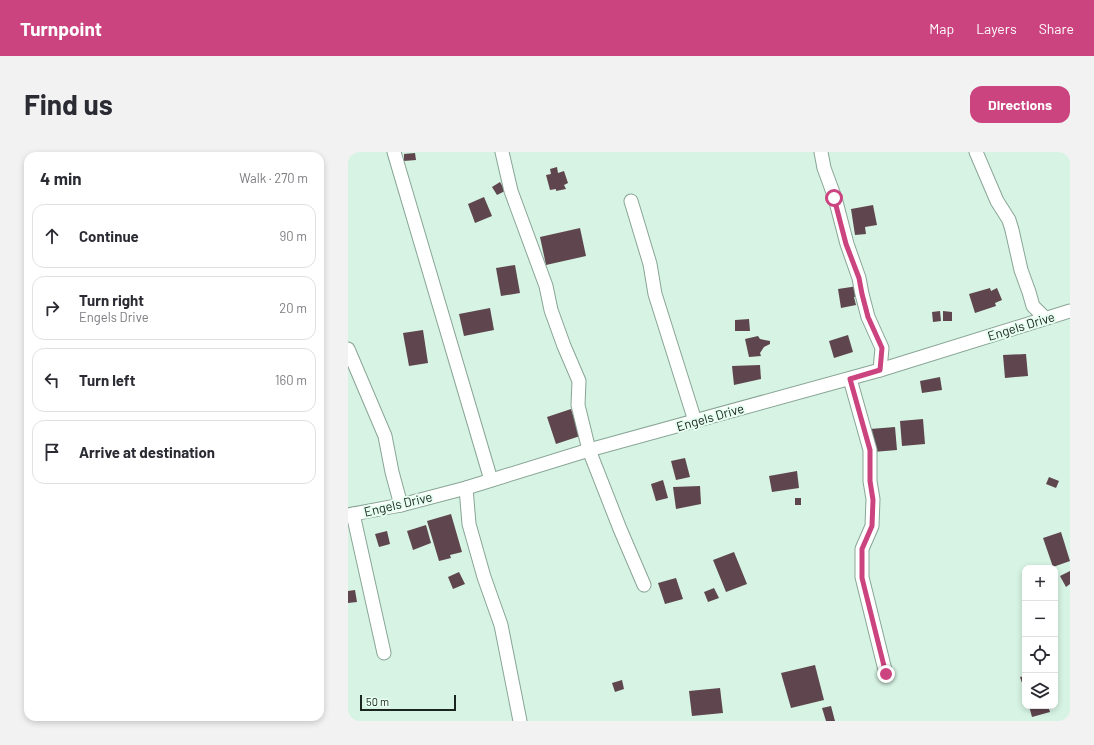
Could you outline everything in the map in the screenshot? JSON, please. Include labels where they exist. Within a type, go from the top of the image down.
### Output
[{"type":"street","points":[[394,152],[491,480]]},
{"type":"street","points":[[502,152],[511,191],[546,286],[551,310],[578,381],[578,405],[589,450],[644,585]]},
{"type":"street","points":[[821,152],[824,168],[834,198],[846,244],[859,278],[868,317],[882,348],[880,370]]},
{"type":"street","points":[[976,152],[997,201],[1009,220],[1021,270],[1033,306],[1045,318]]},
{"type":"street","points":[[631,201],[650,264],[655,294],[695,421]]},
{"type":"street","name":"Engels Drive","points":[[351,515],[401,505],[466,488],[589,450],[850,379],[1070,311]]},
{"type":"street","points":[[348,349],[385,436],[392,472],[401,505]]},
{"type":"street","points":[[850,379],[870,450],[870,481],[873,500],[872,526],[862,549],[862,578],[886,674]]},
{"type":"street","points":[[466,488],[469,524],[484,577],[501,625],[520,721]]},
{"type":"street","points":[[351,515],[384,653]]},
{"type":"building","points":[[415,153],[416,160],[404,161],[404,154]]},
{"type":"building","points":[[557,167],[558,173],[564,171],[568,183],[564,185],[566,189],[556,191],[556,189],[550,190],[546,175],[551,174],[550,169]]},
{"type":"building","points":[[500,182],[505,191],[497,195],[492,187]]},
{"type":"building","points":[[484,197],[492,216],[475,223],[468,204]]},
{"type":"building","points":[[873,205],[877,225],[865,227],[866,234],[855,235],[851,209]]},
{"type":"building","points":[[580,228],[586,256],[546,265],[540,237]]},
{"type":"building","points":[[515,265],[520,293],[501,296],[496,268]]},
{"type":"building","points":[[858,286],[860,296],[854,297],[856,305],[841,308],[838,289]]},
{"type":"building","points":[[990,288],[991,291],[997,288],[1002,300],[995,303],[996,306],[975,313],[969,294]]},
{"type":"building","points":[[490,308],[494,330],[464,336],[459,314]]},
{"type":"building","points":[[940,311],[941,321],[933,322],[932,312]]},
{"type":"building","points":[[943,311],[952,312],[952,321],[943,321]]},
{"type":"building","points":[[749,319],[750,331],[735,331],[735,320]]},
{"type":"building","points":[[423,330],[428,363],[409,366],[403,333]]},
{"type":"building","points":[[848,335],[853,352],[834,358],[829,341]]},
{"type":"building","points":[[758,336],[760,339],[770,341],[770,344],[764,347],[760,353],[761,356],[749,357],[745,339]]},
{"type":"building","points":[[1026,354],[1028,376],[1005,378],[1003,355]]},
{"type":"building","points":[[760,365],[761,379],[734,385],[732,366]]},
{"type":"building","points":[[940,377],[942,390],[922,393],[920,381]]},
{"type":"building","points":[[571,409],[580,436],[556,444],[547,417]]},
{"type":"building","points":[[923,419],[925,444],[902,446],[900,421]]},
{"type":"building","points":[[895,427],[897,450],[873,452],[870,429]]},
{"type":"building","points":[[685,458],[690,477],[676,480],[671,461]]},
{"type":"building","points":[[797,471],[799,488],[772,492],[769,476]]},
{"type":"building","points":[[1049,477],[1059,481],[1056,488],[1046,484]]},
{"type":"building","points":[[663,480],[668,498],[656,501],[651,484]]},
{"type":"building","points":[[700,486],[701,504],[676,509],[673,487]]},
{"type":"building","points":[[795,498],[801,498],[801,505],[795,505]]},
{"type":"building","points":[[451,514],[462,552],[450,555],[451,558],[439,561],[427,521]]},
{"type":"building","points":[[426,525],[431,543],[413,550],[407,531]]},
{"type":"building","points":[[387,531],[390,544],[379,547],[375,534]]},
{"type":"building","points":[[1061,532],[1070,561],[1058,565],[1052,565],[1043,538]]},
{"type":"building","points":[[734,552],[747,584],[726,592],[713,560]]},
{"type":"building","points":[[1070,571],[1070,584],[1066,587],[1060,576]]},
{"type":"building","points":[[459,572],[465,584],[453,589],[448,577]]},
{"type":"building","points":[[676,578],[683,599],[665,604],[658,583]]},
{"type":"building","points":[[714,588],[719,598],[708,602],[704,592]]},
{"type":"building","points":[[355,590],[357,602],[348,603],[348,591]]},
{"type":"building","points":[[815,665],[824,700],[791,708],[781,673]]},
{"type":"building","points":[[622,680],[624,689],[615,692],[612,683]]},
{"type":"building","points":[[720,688],[723,713],[692,716],[689,691]]},
{"type":"building","points":[[831,706],[835,721],[826,721],[822,708]]},
{"type":"building","points":[[1030,709],[1049,709],[1050,712],[1032,717]]},
{"type":"route","points":[[834,198],[846,244],[859,278],[868,317],[882,348],[880,370],[850,379],[870,450],[870,481],[873,500],[872,526],[862,549],[862,578],[886,674]]}]
